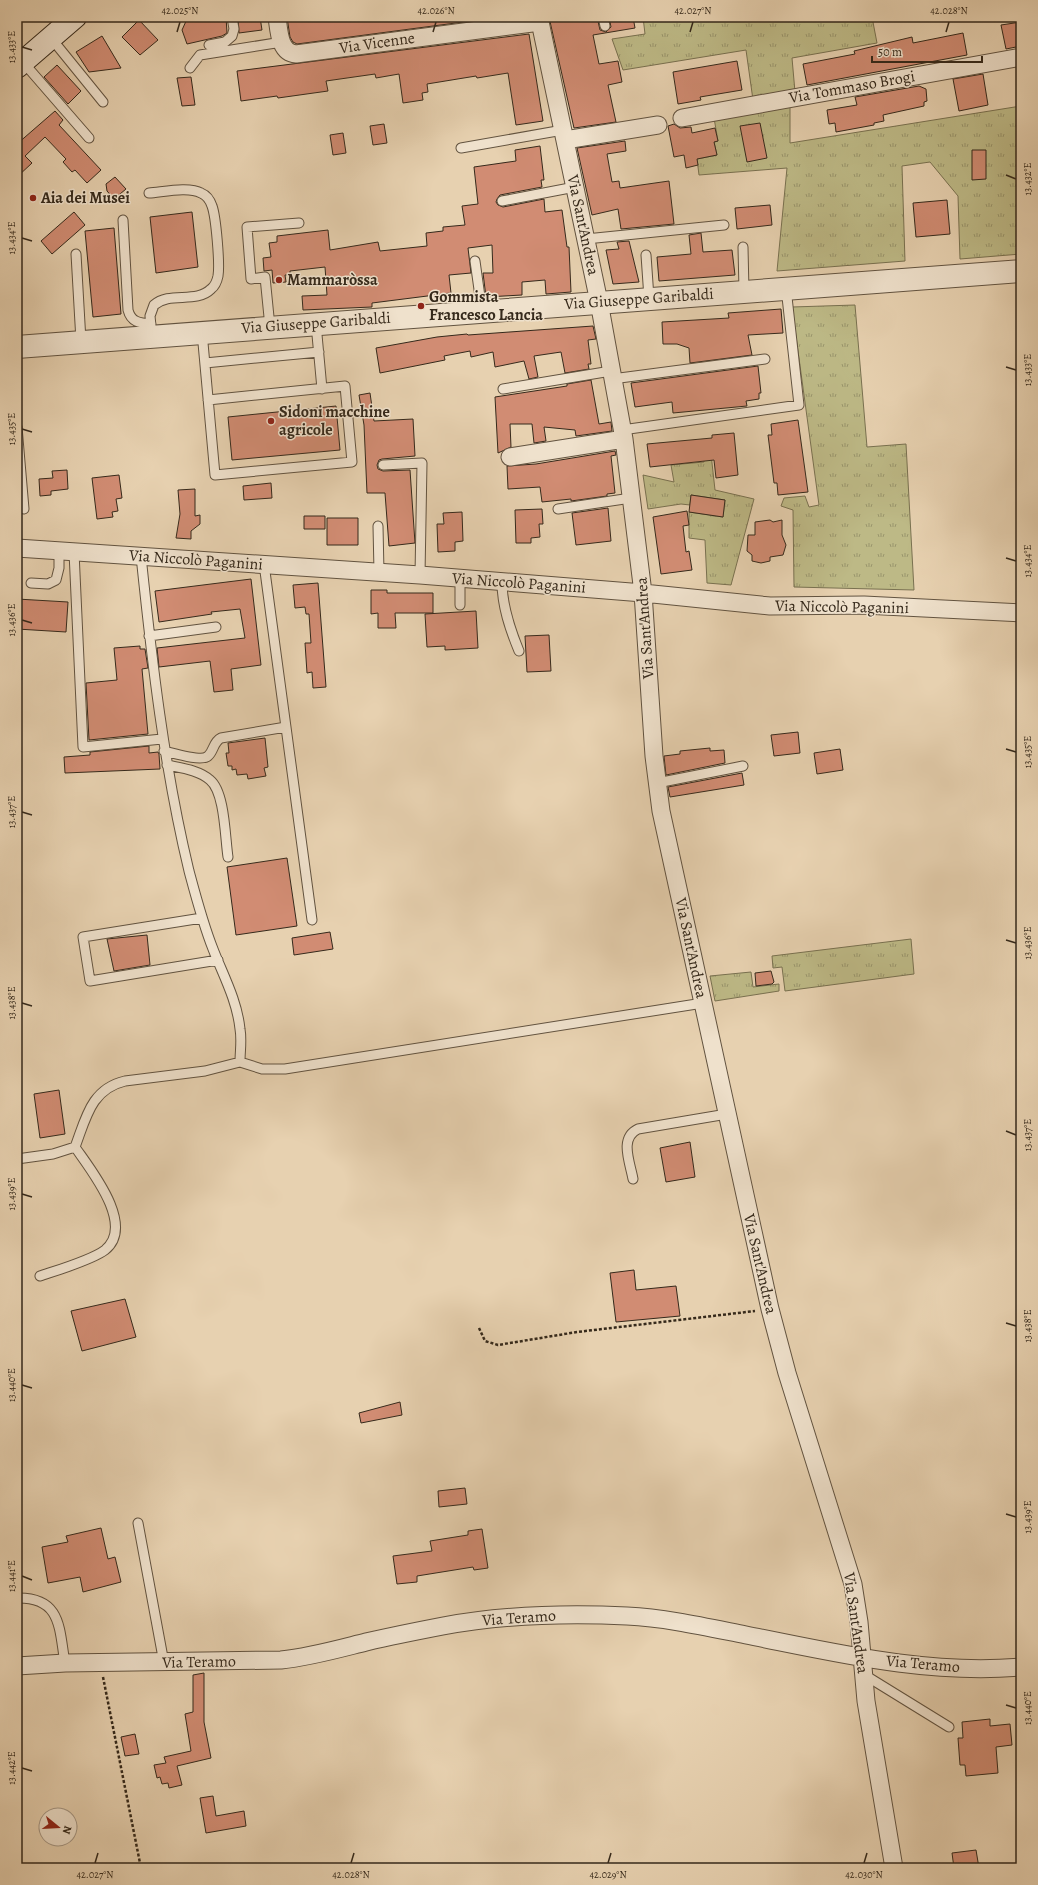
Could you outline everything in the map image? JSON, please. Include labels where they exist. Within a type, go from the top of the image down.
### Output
[{"type":"street","points":[[20,65],[74,17]]},
{"type":"street","points":[[277,17],[284,47]]},
{"type":"street","name":"Via Vicenne","points":[[284,47],[296,54],[540,19]]},
{"type":"street","name":"Via Sant'Andrea","points":[[540,19],[599,302],[623,434],[643,593],[657,783],[703,1003],[770,1309],[787,1373],[850,1572],[858,1609],[866,1701],[894,1868]]},
{"type":"street","name":"Via Tommaso Brogi","points":[[682,118],[1021,57]]},
{"type":"street","points":[[564,135],[658,125]]},
{"type":"street","name":"Via Giuseppe Garibaldi","points":[[17,346],[81,341],[151,330],[202,332],[1021,271]]},
{"type":"street","points":[[510,457],[623,434]]},
{"type":"street","name":"Via Niccolò Paganini","points":[[17,548],[379,572],[643,593],[770,606],[864,605],[1021,613]]},
{"type":"street","name":"Via Teramo","points":[[17,1666],[65,1663],[164,1663],[291,1658],[467,1622],[516,1617],[589,1615],[627,1616],[673,1620],[863,1666],[984,1668],[1021,1667]]},
{"type":"lane","points":[[208,45],[225,42],[232,36],[234,29],[232,17]]},
{"type":"lane","points":[[603,17],[605,26]]},
{"type":"lane","points":[[51,38],[103,102]]},
{"type":"lane","points":[[190,68],[200,55],[284,47]]},
{"type":"lane","points":[[20,65],[90,138]]},
{"type":"lane","points":[[462,148],[564,135]]},
{"type":"lane","points":[[502,201],[575,187]]},
{"type":"lane","points":[[149,193],[194,190],[205,195],[214,212],[218,267],[217,281],[210,291],[205,294],[165,299],[157,302],[150,312],[151,330]]},
{"type":"lane","points":[[123,220],[128,310],[132,319],[151,330]]},
{"type":"lane","points":[[270,327],[266,277],[252,279],[247,228],[299,223]]},
{"type":"lane","points":[[586,239],[724,225]]},
{"type":"lane","points":[[743,247],[744,291]]},
{"type":"lane","points":[[76,254],[81,341]]},
{"type":"lane","points":[[646,255],[650,298]]},
{"type":"lane","points":[[475,261],[482,311]]},
{"type":"lane","points":[[623,434],[799,405],[786,288]]},
{"type":"lane","points":[[316,324],[322,389]]},
{"type":"lane","points":[[202,332],[205,363],[208,400],[215,475],[352,462],[345,386],[208,400]]},
{"type":"lane","points":[[205,363],[319,352]]},
{"type":"lane","points":[[503,389],[612,375],[765,359]]},
{"type":"lane","points":[[17,427],[20,486],[24,509]]},
{"type":"lane","points":[[383,465],[422,463],[420,576]]},
{"type":"lane","points":[[558,509],[631,498]]},
{"type":"lane","points":[[378,526],[379,572]]},
{"type":"lane","points":[[31,583],[48,584],[56,580],[59,568],[66,552]]},
{"type":"lane","points":[[66,552],[82,747],[162,739]]},
{"type":"lane","points":[[141,556],[149,636],[164,751],[189,870],[202,918],[232,996],[238,1016],[241,1030],[240,1062]]},
{"type":"lane","points":[[264,564],[312,920]]},
{"type":"lane","points":[[460,579],[460,605]]},
{"type":"lane","points":[[502,582],[502,594],[507,617],[519,651]]},
{"type":"lane","points":[[149,636],[216,627]]},
{"type":"lane","points":[[164,751],[203,758],[210,755],[214,744],[221,738],[286,727]]},
{"type":"lane","points":[[167,765],[199,774],[214,784],[221,801],[228,857]]},
{"type":"lane","points":[[657,783],[743,766]]},
{"type":"lane","points":[[202,918],[83,937],[90,981],[218,960]]},
{"type":"lane","points":[[17,1159],[53,1154],[75,1147],[94,1101],[106,1087],[125,1081],[205,1071],[240,1062],[262,1069],[285,1069],[703,1003]]},
{"type":"lane","points":[[634,1179],[627,1147],[627,1141],[633,1132],[727,1114]]},
{"type":"lane","points":[[40,1276],[99,1254],[110,1244],[114,1235],[114,1221],[108,1197],[75,1147]]},
{"type":"lane","points":[[138,1523],[164,1663]]},
{"type":"lane","points":[[17,1598],[34,1599],[42,1602],[53,1612],[58,1625],[65,1663]]},
{"type":"lane","points":[[863,1666],[949,1726]]},
{"type":"path","points":[[478,1328],[485,1341],[498,1345],[577,1332],[770,1309]]},
{"type":"path","points":[[100,1663],[140,1868]]},
{"type":"green space","points":[[643,17],[872,17],[877,43],[792,58],[795,92],[753,100],[746,50],[623,70],[612,39],[645,34]]},
{"type":"green space","points":[[790,105],[790,143],[1021,106],[1021,254],[960,259],[958,196],[930,162],[902,166],[905,261],[777,271],[787,168],[699,175],[697,159],[717,155],[714,142],[718,141],[714,118]]},
{"type":"green space","points":[[855,305],[867,447],[906,444],[914,590],[794,587],[793,510],[781,506],[784,498],[805,496],[809,507],[819,505],[792,307]]},
{"type":"green space","points":[[703,454],[711,454],[715,490],[754,499],[731,585],[707,583],[705,540],[689,538],[689,512],[723,517],[725,500],[691,495],[690,505],[681,504],[648,509],[643,475],[674,482],[671,465],[704,462]]},
{"type":"green space","points":[[911,939],[914,974],[785,991],[782,967],[773,968],[772,956]]},
{"type":"green space","points":[[751,972],[753,987],[779,984],[779,991],[715,1001],[710,976]]},
{"type":"building","points":[[202,17],[226,17],[227,33],[222,36],[187,44],[182,30],[187,19]]},
{"type":"building","points":[[238,17],[260,17],[262,30],[239,33]]},
{"type":"building","points":[[287,17],[501,17],[297,44],[293,42],[290,37]]},
{"type":"building","points":[[549,17],[597,17],[600,30],[606,32],[611,27],[609,17],[633,17],[635,28],[593,35],[599,64],[618,61],[622,82],[608,85],[616,122],[574,128]]},
{"type":"building","points":[[139,20],[158,40],[140,55],[122,37]]},
{"type":"building","points":[[1021,22],[1021,46],[1006,49],[1001,25]]},
{"type":"building","points":[[963,33],[967,55],[807,85],[803,64],[855,54],[854,51],[912,37],[913,43]]},
{"type":"building","points":[[529,34],[543,121],[516,125],[508,73],[477,78],[476,76],[427,84],[428,92],[422,93],[423,100],[403,103],[399,74],[376,78],[375,74],[326,81],[328,91],[278,98],[277,96],[241,101],[237,71]]},
{"type":"building","points":[[102,36],[121,68],[89,72],[76,52]]},
{"type":"building","points":[[737,61],[742,90],[700,97],[701,100],[678,104],[673,72]]},
{"type":"building","points":[[57,65],[81,91],[68,104],[44,77]]},
{"type":"building","points":[[983,74],[988,105],[959,111],[953,79]]},
{"type":"building","points":[[191,77],[195,105],[182,106],[177,78]]},
{"type":"building","points":[[919,86],[926,89],[927,101],[924,102],[924,106],[883,115],[884,121],[874,123],[874,125],[836,132],[835,123],[829,124],[827,110],[857,105],[855,97]]},
{"type":"building","points":[[55,111],[63,120],[59,125],[101,170],[87,183],[75,170],[72,172],[63,162],[66,159],[45,137],[25,156],[32,163],[17,177],[17,144]]},
{"type":"building","points":[[760,123],[767,158],[747,162],[740,126]]},
{"type":"building","points":[[384,124],[387,143],[373,145],[370,126]]},
{"type":"building","points":[[674,124],[680,128],[691,127],[692,133],[715,128],[718,141],[714,142],[717,155],[697,159],[698,165],[686,168],[684,155],[674,157],[668,126]]},
{"type":"building","points":[[343,133],[346,153],[333,155],[330,135]]},
{"type":"building","points":[[625,141],[626,151],[607,154],[612,182],[619,181],[620,188],[669,181],[674,224],[621,229],[618,209],[592,215],[577,148]]},
{"type":"building","points":[[540,146],[544,180],[541,180],[542,187],[500,195],[496,202],[498,205],[503,207],[544,199],[545,212],[562,210],[567,247],[569,247],[571,292],[546,294],[545,280],[522,282],[522,295],[486,297],[483,273],[493,273],[492,245],[468,248],[471,273],[449,275],[451,293],[372,303],[372,307],[303,310],[302,296],[327,295],[325,267],[290,271],[290,275],[285,275],[286,282],[273,283],[272,270],[264,271],[263,258],[271,257],[269,243],[277,242],[277,236],[328,230],[330,250],[378,242],[380,251],[427,246],[426,233],[443,231],[443,227],[465,225],[462,206],[478,204],[474,167],[516,161],[515,150]]},
{"type":"building","points":[[972,150],[986,150],[986,179],[972,180]]},
{"type":"building","points":[[115,177],[126,189],[114,199],[107,191],[106,184]]},
{"type":"building","points":[[947,200],[950,234],[916,237],[913,203]]},
{"type":"building","points":[[770,205],[772,225],[737,229],[735,208]]},
{"type":"building","name":"Aia dei Musei","points":[[74,212],[85,225],[52,254],[41,241]]},
{"type":"building","points":[[192,212],[198,267],[156,273],[150,217]]},
{"type":"building","points":[[114,228],[121,314],[93,317],[85,231]]},
{"type":"building","points":[[701,233],[703,252],[732,250],[735,275],[659,281],[657,257],[691,254],[689,235]]},
{"type":"building","points":[[629,241],[639,282],[613,284],[606,250],[619,249],[617,242]]},
{"type":"building","points":[[781,309],[783,333],[748,335],[752,355],[690,363],[689,348],[677,344],[663,344],[662,322],[729,318],[728,313]]},
{"type":"building","points":[[593,326],[596,339],[588,340],[591,364],[588,364],[589,369],[565,373],[561,352],[534,356],[538,377],[529,379],[524,361],[495,367],[493,352],[471,357],[470,351],[444,356],[445,360],[380,373],[376,348],[437,337]]},
{"type":"building","points":[[758,366],[761,393],[759,393],[759,399],[746,401],[747,406],[673,413],[672,402],[635,407],[631,383]]},
{"type":"building","points":[[591,380],[599,424],[611,422],[612,431],[576,436],[575,430],[544,427],[546,441],[534,443],[532,424],[510,424],[511,447],[498,453],[495,397],[567,386],[567,384]]},
{"type":"building","points":[[370,393],[374,421],[413,419],[415,456],[382,459],[379,460],[377,465],[378,469],[383,471],[410,470],[415,543],[389,546],[385,493],[367,493],[364,425],[359,395]]},
{"type":"building","points":[[336,406],[340,450],[232,460],[228,417]]},
{"type":"building","points":[[798,420],[808,492],[778,495],[777,483],[774,483],[768,435],[772,435],[771,424]]},
{"type":"building","points":[[734,433],[738,475],[716,478],[714,460],[650,467],[647,444],[712,438],[712,435]]},
{"type":"building","points":[[615,451],[616,455],[611,456],[615,493],[607,494],[607,496],[571,501],[571,499],[542,502],[540,487],[508,489],[507,466],[536,464]]},
{"type":"building","points":[[67,470],[68,489],[51,491],[51,495],[40,496],[39,479],[53,478],[52,471]]},
{"type":"building","points":[[119,475],[122,498],[116,499],[118,511],[112,512],[113,517],[97,519],[92,478]]},
{"type":"building","points":[[271,483],[272,498],[244,500],[243,486]]},
{"type":"building","points":[[195,489],[195,516],[200,515],[200,524],[191,531],[191,539],[176,538],[180,514],[178,490]]},
{"type":"building","points":[[691,495],[725,500],[723,517],[689,512]]},
{"type":"building","points":[[608,508],[611,541],[576,545],[572,513]]},
{"type":"building","points":[[542,509],[543,524],[539,524],[540,537],[531,538],[531,543],[516,543],[515,510]]},
{"type":"building","points":[[687,511],[689,525],[683,526],[686,552],[689,551],[692,570],[661,574],[653,517]]},
{"type":"building","points":[[462,512],[463,541],[455,542],[455,551],[438,552],[437,524],[444,524],[443,513]]},
{"type":"building","points":[[304,516],[325,516],[325,529],[304,529]]},
{"type":"building","points":[[327,518],[358,518],[358,545],[327,545]]},
{"type":"building","points":[[770,520],[773,522],[782,520],[782,535],[786,545],[783,555],[770,557],[770,561],[761,563],[752,561],[752,555],[747,551],[748,535],[755,535],[755,522]]},
{"type":"building","points":[[251,579],[261,665],[231,669],[233,690],[214,692],[210,661],[159,667],[157,648],[245,638],[240,609],[211,612],[212,614],[159,622],[155,591]]},
{"type":"building","points":[[318,583],[326,687],[313,688],[312,672],[307,673],[305,643],[311,643],[309,614],[306,614],[305,607],[295,608],[293,585]]},
{"type":"building","points":[[371,590],[387,590],[387,593],[433,593],[433,613],[395,613],[396,628],[378,628],[378,613],[371,614]]},
{"type":"building","points":[[17,599],[68,602],[66,632],[17,629]]},
{"type":"building","points":[[476,611],[478,648],[445,650],[445,646],[427,647],[425,614]]},
{"type":"building","points":[[549,635],[551,671],[527,672],[525,636]]},
{"type":"building","points":[[140,646],[140,649],[145,649],[148,668],[142,669],[148,734],[89,740],[86,683],[117,680],[114,648]]},
{"type":"building","points":[[798,732],[800,753],[774,756],[771,735]]},
{"type":"building","points":[[265,738],[268,767],[264,768],[266,776],[248,779],[247,774],[237,775],[236,769],[232,770],[232,766],[228,766],[226,753],[229,753],[228,743]]},
{"type":"building","points":[[149,746],[149,753],[158,752],[159,754],[160,769],[65,773],[64,757],[90,755],[90,752]]},
{"type":"building","points":[[710,748],[710,751],[724,750],[725,763],[666,775],[664,756],[680,754],[680,751]]},
{"type":"building","points":[[840,749],[843,770],[817,774],[814,753]]},
{"type":"building","points":[[742,773],[744,785],[670,797],[668,787]]},
{"type":"building","points":[[287,858],[297,926],[236,935],[227,867]]},
{"type":"building","points":[[330,932],[333,949],[294,955],[292,938]]},
{"type":"building","points":[[147,935],[150,965],[114,971],[107,939]]},
{"type":"building","points":[[771,971],[774,982],[772,984],[756,986],[755,973]]},
{"type":"building","points":[[59,1090],[65,1134],[40,1138],[34,1094]]},
{"type":"building","points":[[690,1142],[695,1177],[666,1182],[660,1148]]},
{"type":"building","points":[[634,1270],[636,1290],[676,1286],[680,1316],[616,1322],[610,1273]]},
{"type":"building","points":[[125,1299],[136,1337],[82,1351],[71,1311]]},
{"type":"building","points":[[400,1402],[402,1415],[361,1423],[359,1413]]},
{"type":"building","points":[[465,1488],[467,1504],[439,1507],[438,1491]]},
{"type":"building","points":[[101,1528],[108,1559],[115,1557],[121,1582],[83,1592],[80,1577],[48,1583],[42,1547],[68,1542],[66,1536]]},
{"type":"building","points":[[482,1529],[488,1568],[474,1570],[473,1567],[417,1576],[417,1582],[397,1584],[393,1556],[432,1551],[430,1541],[468,1535],[468,1531]]},
{"type":"building","points":[[204,1673],[204,1722],[211,1758],[177,1766],[182,1785],[169,1788],[168,1783],[162,1784],[160,1777],[157,1778],[154,1765],[166,1763],[164,1757],[191,1751],[185,1714],[193,1712],[193,1675]]},
{"type":"building","points":[[990,1719],[990,1726],[1010,1724],[1012,1745],[996,1747],[998,1773],[966,1776],[965,1765],[960,1765],[958,1738],[963,1738],[962,1722]]},
{"type":"building","points":[[135,1734],[139,1754],[125,1756],[121,1737]]},
{"type":"building","points":[[213,1796],[216,1816],[244,1811],[246,1826],[206,1833],[200,1798]]},
{"type":"building","points":[[976,1850],[979,1868],[954,1868],[952,1853]]},
{"type":"place","name":"Aia dei Musei","points":[[33,198]]},
{"type":"place","name":"Mammaròssa","points":[[279,280]]},
{"type":"place","name":"Gommista Francesco Lancia","points":[[421,306]]},
{"type":"place","name":"Sidoni macchine agricole","points":[[271,421]]}]
